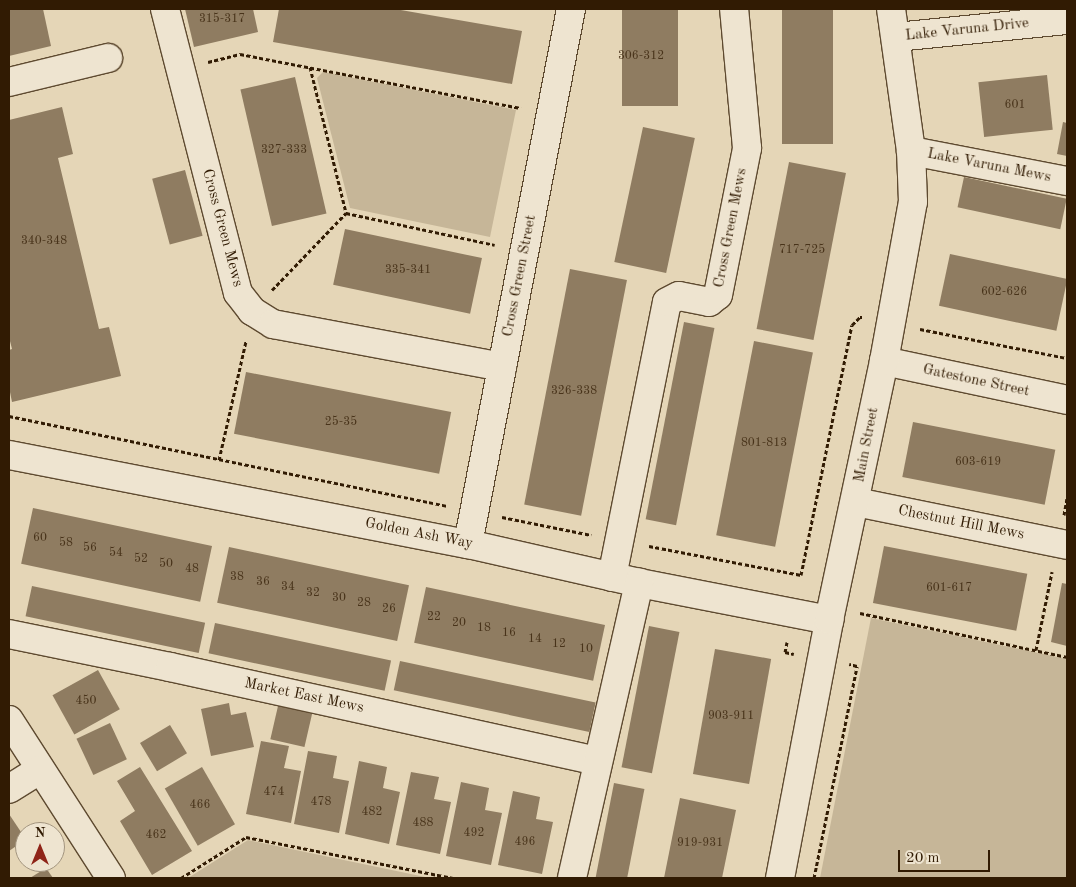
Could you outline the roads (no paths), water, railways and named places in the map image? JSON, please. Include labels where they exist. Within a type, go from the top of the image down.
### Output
[{"type":"street","name":"Cross Green Mews","points":[[165,9],[238,293],[252,311],[273,324],[502,367]]},
{"type":"street","name":"Cross Green Street","points":[[468,544],[572,9]]},
{"type":"street","name":"Cross Green Mews","points":[[612,576],[668,302],[679,296],[709,302],[718,295],[747,148],[734,9]]},
{"type":"street","name":"Main Street","points":[[780,878],[830,614],[856,502],[884,361],[913,202],[911,151],[891,9]]},
{"type":"street","name":"Lake Varuna Drive","points":[[896,37],[1055,17]]},
{"type":"street","points":[[9,82],[108,58]]},
{"type":"street","name":"Lake Varuna Mews","points":[[911,151],[1067,181]]},
{"type":"street","name":"Gatestone Street","points":[[884,361],[1067,400]]},
{"type":"street","name":"Golden Ash Way","points":[[9,454],[468,544],[639,583],[830,614]]},
{"type":"street","name":"Chestnut Hill Mews","points":[[856,502],[1067,545]]},
{"type":"street","points":[[572,878],[639,583]]},
{"type":"street","name":"Market East Mews","points":[[9,634],[170,667],[598,761]]},
{"type":"street","points":[[9,720],[39,770],[111,878]]},
{"type":"street","points":[[9,789],[39,770]]}]
